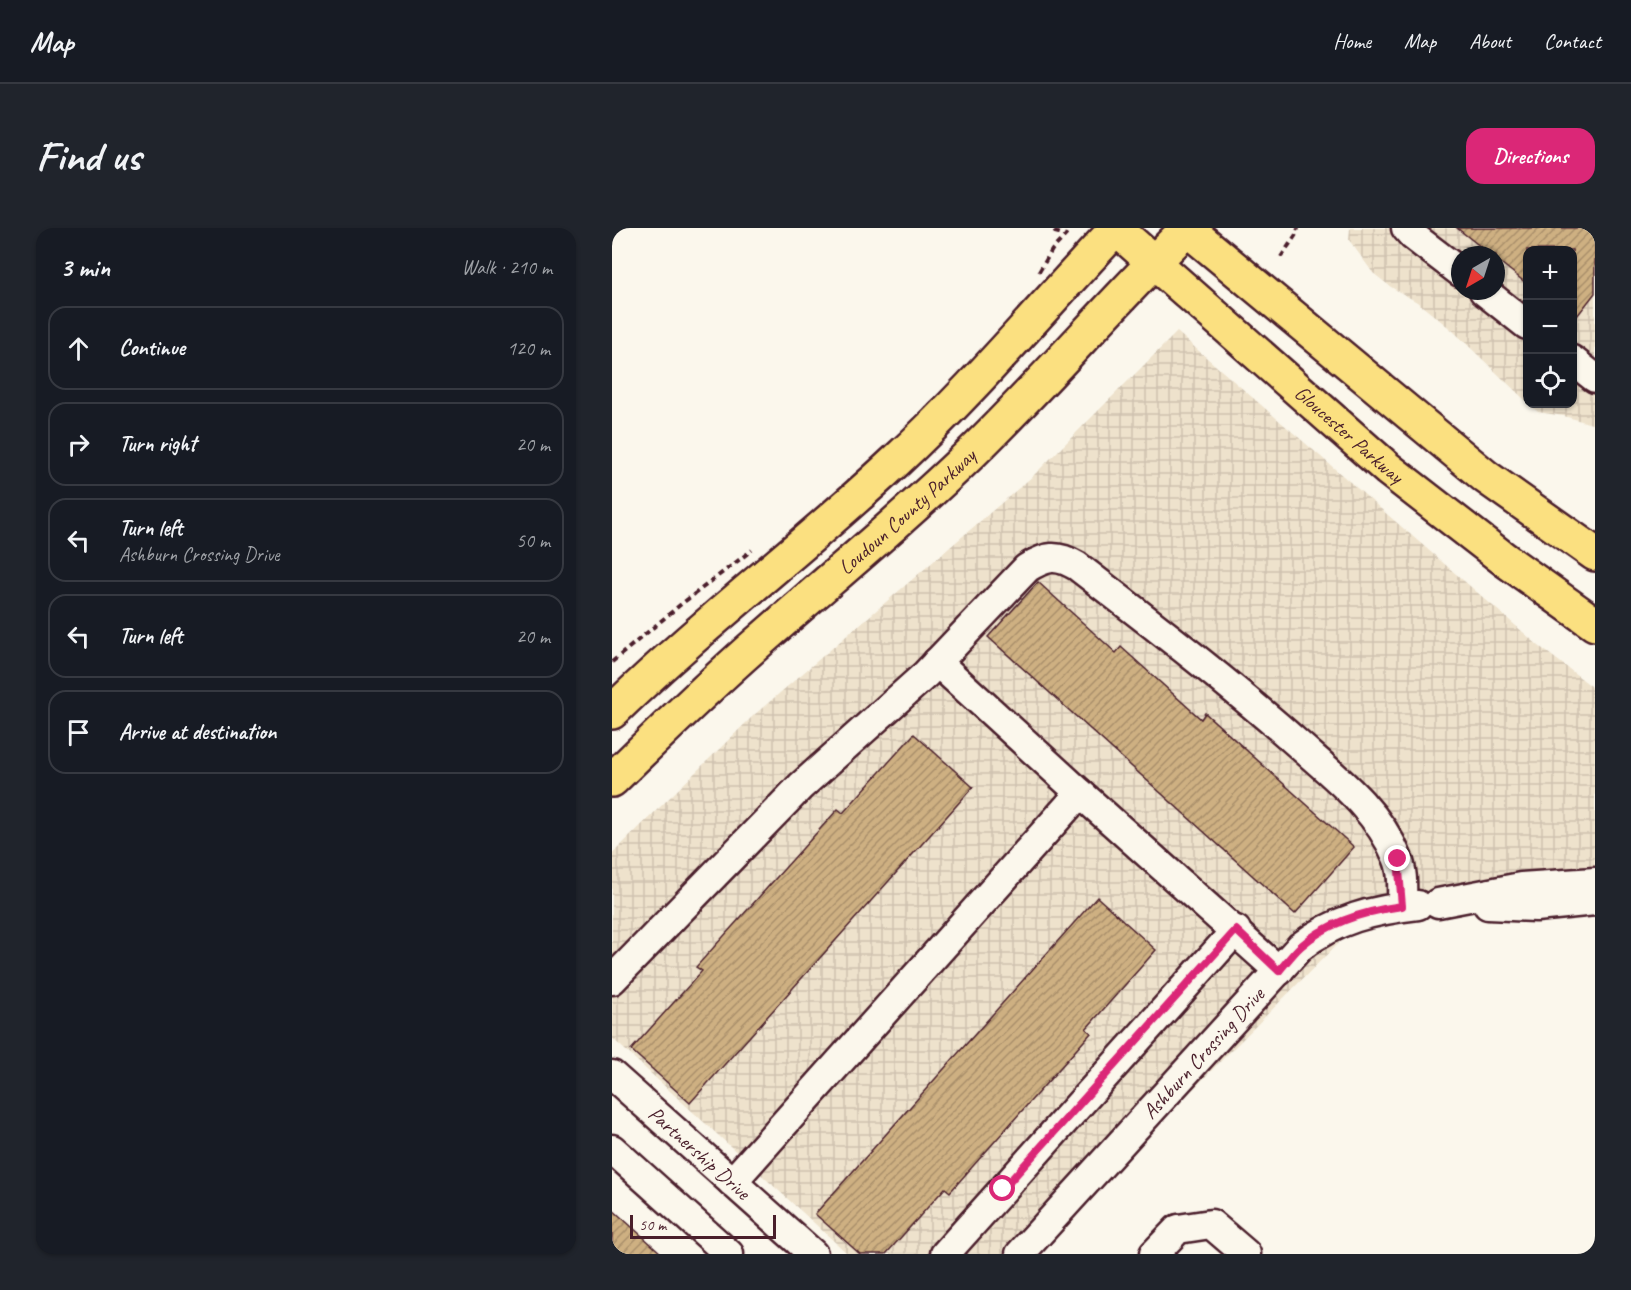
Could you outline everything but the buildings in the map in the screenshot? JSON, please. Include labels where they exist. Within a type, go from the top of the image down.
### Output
[{"type":"main road","name":"Gloucester Parkway","points":[[1116,228],[1388,469],[1503,559],[1595,624]]},
{"type":"main road","name":"Loudoun County Parkway","points":[[612,712],[681,648],[894,464],[965,394],[1116,228]]},
{"type":"main road","name":"Loudoun County Parkway","points":[[612,780],[754,647],[846,568],[1009,417],[1187,228]]},
{"type":"main road","points":[[1187,228],[1486,477],[1595,554]]},
{"type":"street","points":[[1407,228],[1413,236],[1451,266]]},
{"type":"street","points":[[1495,300],[1523,322]]},
{"type":"street","points":[[1577,364],[1595,378]]},
{"type":"street","name":"Ashburn Crossing Drive","points":[[938,662],[1027,568],[1052,557],[1065,559],[1174,641],[1277,726],[1345,787],[1383,831],[1398,859],[1410,906],[1369,912],[1327,928],[1300,947],[1020,1254]]},
{"type":"street","points":[[612,980],[801,786],[912,688],[938,662],[1279,971]]},
{"type":"street","points":[[732,1182],[1080,793]]},
{"type":"street","points":[[1595,882],[1521,887],[1438,903],[1536,907],[1595,901]]},
{"type":"street","points":[[945,1254],[1236,930]]},
{"type":"street","name":"Partnership Drive","points":[[612,1075],[813,1254]]},
{"type":"street","points":[[612,1149],[729,1254]]},
{"type":"street","points":[[1154,1254],[1178,1229],[1211,1224],[1246,1254]]},
{"type":"path","points":[[1038,274],[1052,250],[1066,235],[1055,232],[1052,228]]},
{"type":"path","points":[[1281,257],[1297,234],[1298,228]]},
{"type":"path","points":[[612,662],[680,605],[753,549]]},
{"type":"shaded area","points":[[1350,228],[1595,228],[1595,425],[1564,416],[1538,412],[1534,408],[1577,408],[1577,246],[1523,246],[1523,398],[1452,330],[1417,302],[1373,273],[1349,240]]},
{"type":"shaded area","points":[[1177,332],[1539,646],[1595,689],[1595,885],[1380,901],[1029,1254],[848,1254],[612,1038],[612,854],[754,715],[1033,476]]},
{"type":"route","points":[[1003,1189],[1236,930],[1279,971],[1300,947],[1327,928],[1369,912],[1402,906],[1402,879],[1398,859]]}]
